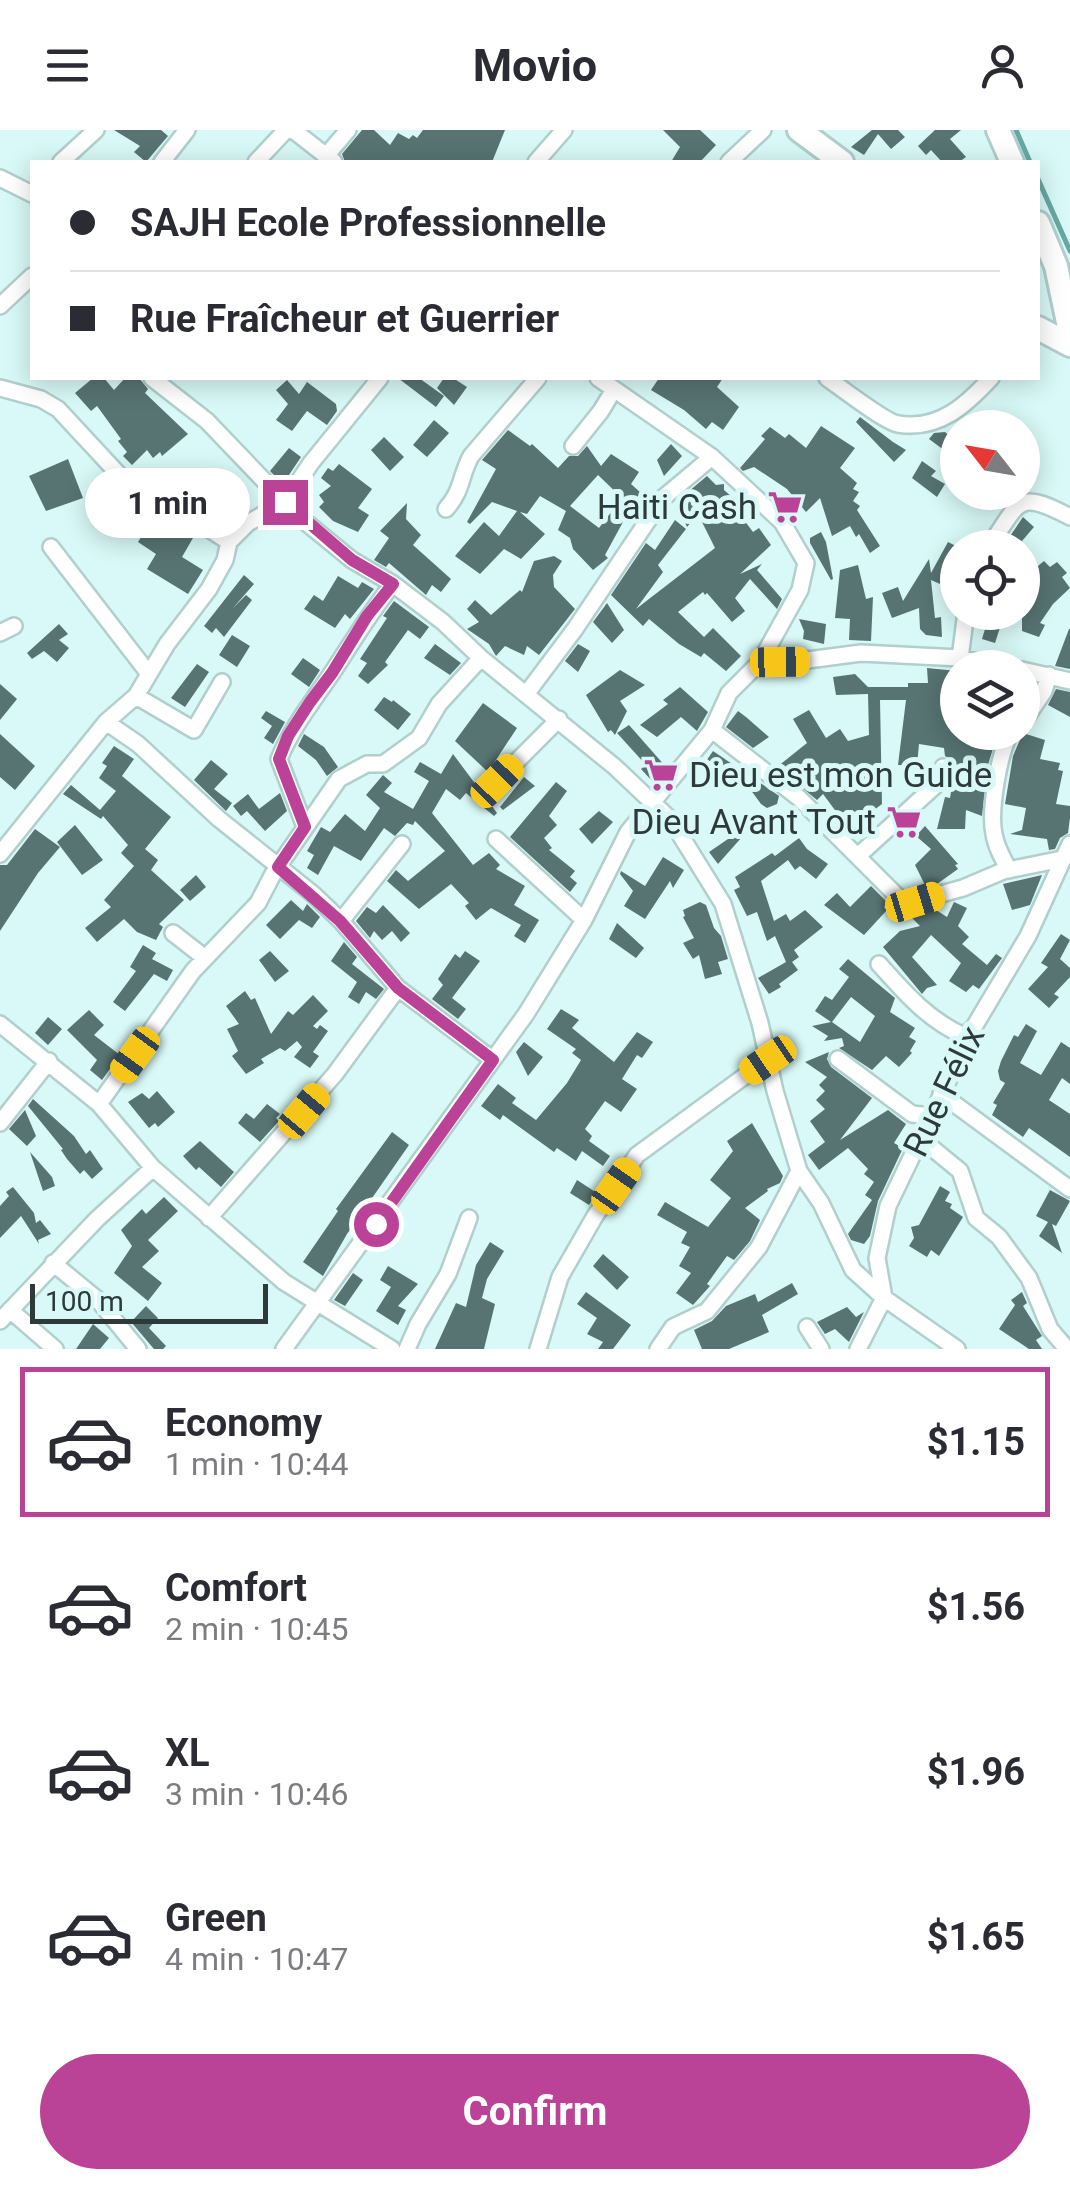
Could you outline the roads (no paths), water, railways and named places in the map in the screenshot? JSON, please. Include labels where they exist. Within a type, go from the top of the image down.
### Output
[{"type":"street","points":[[63,160],[96,130]]},
{"type":"street","points":[[164,160],[187,130]]},
{"type":"street","points":[[258,160],[290,130],[330,159],[348,130]]},
{"type":"street","points":[[538,160],[564,130]]},
{"type":"street","points":[[731,160],[763,130]]},
{"type":"street","points":[[799,130],[839,160]]},
{"type":"street","points":[[998,130],[1011,160]]},
{"type":"street","points":[[0,178],[30,193]]},
{"type":"street","points":[[1040,228],[1056,266],[1070,332]]},
{"type":"street","points":[[0,306],[30,278]]},
{"type":"street","points":[[1040,329],[1070,345]]},
{"type":"street","points":[[155,380],[207,421],[285,502],[352,560],[393,584],[443,622],[671,820],[723,904],[799,1172],[821,1204],[854,1270],[884,1298],[957,1349]]},
{"type":"street","points":[[0,854],[106,722],[136,696],[209,588],[225,560],[229,542],[248,523],[285,502],[311,463],[378,380]]},
{"type":"street","points":[[446,509],[461,490],[464,467],[471,456],[536,380]]},
{"type":"street","points":[[284,1349],[493,1060],[584,920],[628,832],[712,730],[729,693],[760,662],[800,590],[806,562],[782,522],[712,457],[600,380]]},
{"type":"street","points":[[830,380],[896,424],[928,423],[950,416],[970,402],[989,380]]},
{"type":"street","points":[[0,388],[41,399],[58,409],[123,479],[229,542]]},
{"type":"street","points":[[573,446],[602,411],[613,390]]},
{"type":"street","points":[[527,692],[566,642],[663,498],[712,457]]},
{"type":"street","points":[[1001,530],[1021,503],[1030,499],[1070,517]]},
{"type":"street","points":[[51,547],[149,674]]},
{"type":"street","points":[[305,827],[279,759],[288,736],[310,702],[393,584]]},
{"type":"street","points":[[760,662],[861,652],[940,657]]},
{"type":"street","points":[[99,1104],[193,971],[258,903],[339,778],[367,764],[384,764],[419,738],[439,704],[481,658]]},
{"type":"street","points":[[1040,673],[1070,680]]},
{"type":"street","points":[[1040,697],[1049,675]]},
{"type":"street","points":[[136,696],[194,730],[222,682]]},
{"type":"street","points":[[497,781],[558,719]]},
{"type":"street","points":[[106,722],[138,744],[219,819],[340,921],[398,988],[493,1060]]},
{"type":"street","points":[[712,730],[799,798],[905,904],[1066,851]]},
{"type":"street","points":[[1004,750],[992,827],[1009,870]]},
{"type":"street","points":[[859,855],[937,784],[944,767]]},
{"type":"street","points":[[496,838],[584,920]]},
{"type":"street","points":[[340,921],[402,844]]},
{"type":"street","name":"Rue Félix","points":[[884,1298],[877,1258],[888,1206],[974,1028],[1028,936],[1066,851]]},
{"type":"street","points":[[173,934],[206,958]]},
{"type":"street","points":[[880,964],[918,1007],[942,1027],[964,1036],[974,1028]]},
{"type":"street","points":[[209,1218],[328,1084],[398,988]]},
{"type":"street","points":[[0,1024],[99,1104],[153,1168],[284,1282],[392,1349]]},
{"type":"street","points":[[838,1059],[912,1114],[931,1116]]},
{"type":"street","points":[[538,1349],[560,1277],[637,1155],[768,1060]]},
{"type":"street","points":[[0,1123],[49,1061]]},
{"type":"street","points":[[941,1094],[1070,1188]]},
{"type":"street","points":[[921,1139],[960,1172],[976,1218],[1000,1237],[1028,1278],[1050,1329],[1067,1349]]},
{"type":"street","points":[[55,1349],[4,1312],[153,1168]]},
{"type":"street","points":[[658,1349],[673,1327],[707,1310],[759,1247],[799,1172]]},
{"type":"street","points":[[407,1349],[448,1274],[469,1218]]},
{"type":"street","points":[[53,1263],[98,1300],[138,1349]]},
{"type":"street","points":[[860,1348],[884,1298]]},
{"type":"street","points":[[808,1327],[821,1349]]},
{"type":"waterway","points":[[1016,130],[1029,160]]},
{"type":"waterway","points":[[1040,184],[1070,251]]},
{"type":"place","name":"Haiti Cash","points":[[785,507]]},
{"type":"place","name":"Dieu est mon Guide","points":[[661,775]]},
{"type":"place","name":"Dieu Avant Tout","points":[[904,822]]}]
